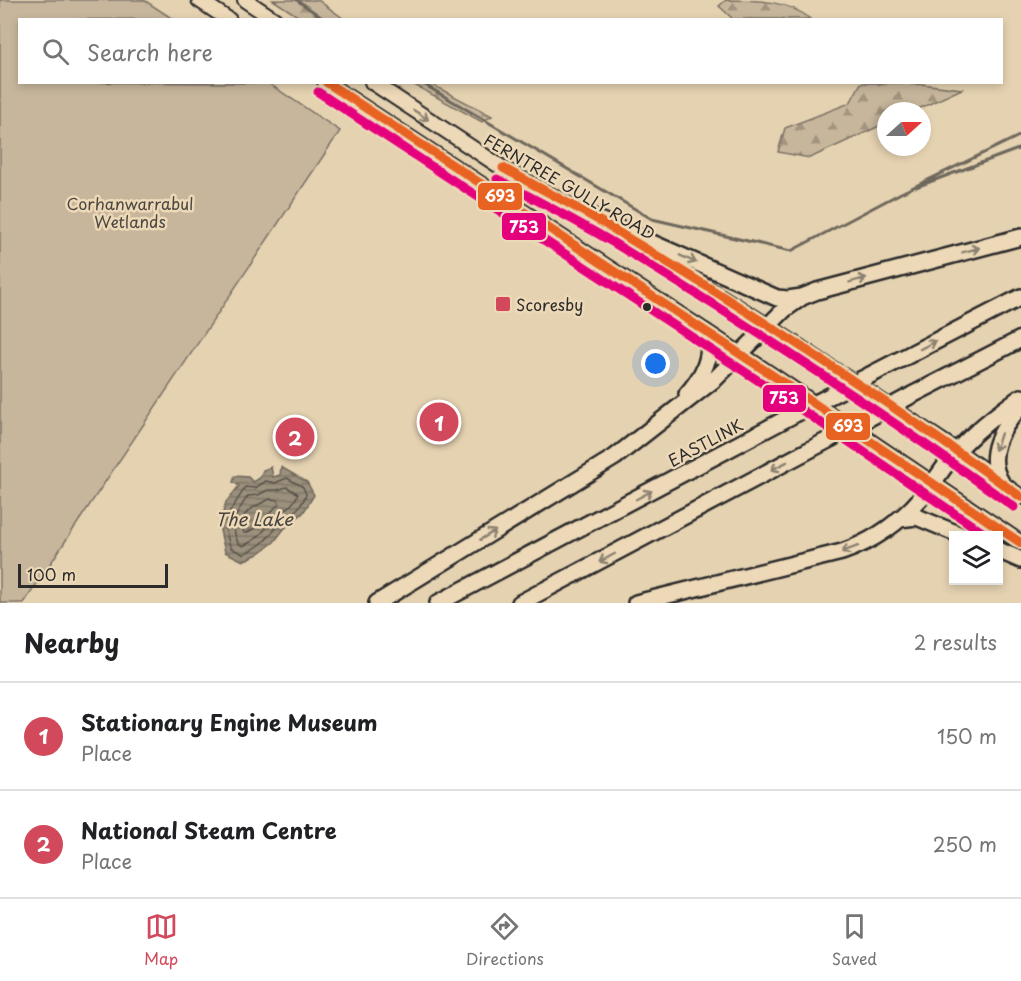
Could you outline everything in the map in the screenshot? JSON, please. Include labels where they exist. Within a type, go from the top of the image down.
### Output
[{"type":"highway","points":[[577,210],[777,298],[802,297]]},
{"type":"highway","points":[[377,603],[591,473],[716,378],[785,309],[802,297],[817,291],[1021,237]]},
{"type":"highway","name":"EASTLINK","points":[[438,603],[1021,297]]},
{"type":"highway","points":[[643,435],[694,386],[710,349],[705,332]]},
{"type":"highway","points":[[520,603],[1021,339]]},
{"type":"highway","points":[[636,603],[842,552],[871,540],[899,519],[933,482],[957,451],[1021,397]]},
{"type":"highway","points":[[1001,482],[993,464],[997,444],[1004,428],[1021,407]]},
{"type":"highway","points":[[899,519],[917,517],[951,531]]},
{"type":"highway","points":[[1003,552],[1021,560]]},
{"type":"main road","points":[[199,0],[226,18]]},
{"type":"main road","points":[[245,0],[272,18]]},
{"type":"main road","points":[[328,84],[933,482],[1021,543]]},
{"type":"main road","name":"FERNTREE GULLY ROAD","points":[[375,84],[486,157],[663,260],[768,326],[957,451],[1021,497]]},
{"type":"green space","name":"Corhanwarrabul Wetlands","points":[[0,0],[144,0],[171,18],[18,18],[18,84],[270,84],[340,131],[24,603],[0,603]]},
{"type":"green space","points":[[273,0],[318,0],[343,18],[300,18]]},
{"type":"green space","points":[[726,0],[771,2],[792,8],[809,18],[732,18],[719,6]]},
{"type":"green space","points":[[413,84],[431,84],[492,116],[482,122]]},
{"type":"green space","points":[[860,84],[921,84],[962,89],[931,103],[877,102],[877,127],[810,158],[778,152],[785,128],[850,103]]},
{"type":"water","name":"The Lake","points":[[271,467],[273,477],[280,475],[281,467],[307,482],[314,495],[303,513],[284,529],[274,542],[258,554],[243,561],[225,552],[219,526],[226,502],[239,486],[233,482],[235,476],[248,477],[253,482],[260,478],[263,470]]},
{"type":"waterway","points":[[297,0],[322,18]]},
{"type":"waterway","points":[[423,84],[652,219],[791,251],[901,193],[1021,135]]},
{"type":"waterway","points":[[916,187],[1021,148]]},
{"type":"transit line","name":"693","points":[[329,84],[772,375],[1021,543]]},
{"type":"transit line","name":"753","points":[[318,92],[765,385],[981,531]]},
{"type":"transit line","name":"693","points":[[503,168],[670,263],[873,394],[1021,497]]},
{"type":"transit line","name":"753","points":[[497,179],[598,234],[714,305],[816,370],[1014,507]]},
{"type":"place","name":"Scoresby","points":[[503,304]]},
{"type":"place","name":"Stationary Engine Museum","points":[[439,422]]},
{"type":"place","name":"National Steam Centre","points":[[295,437]]}]
